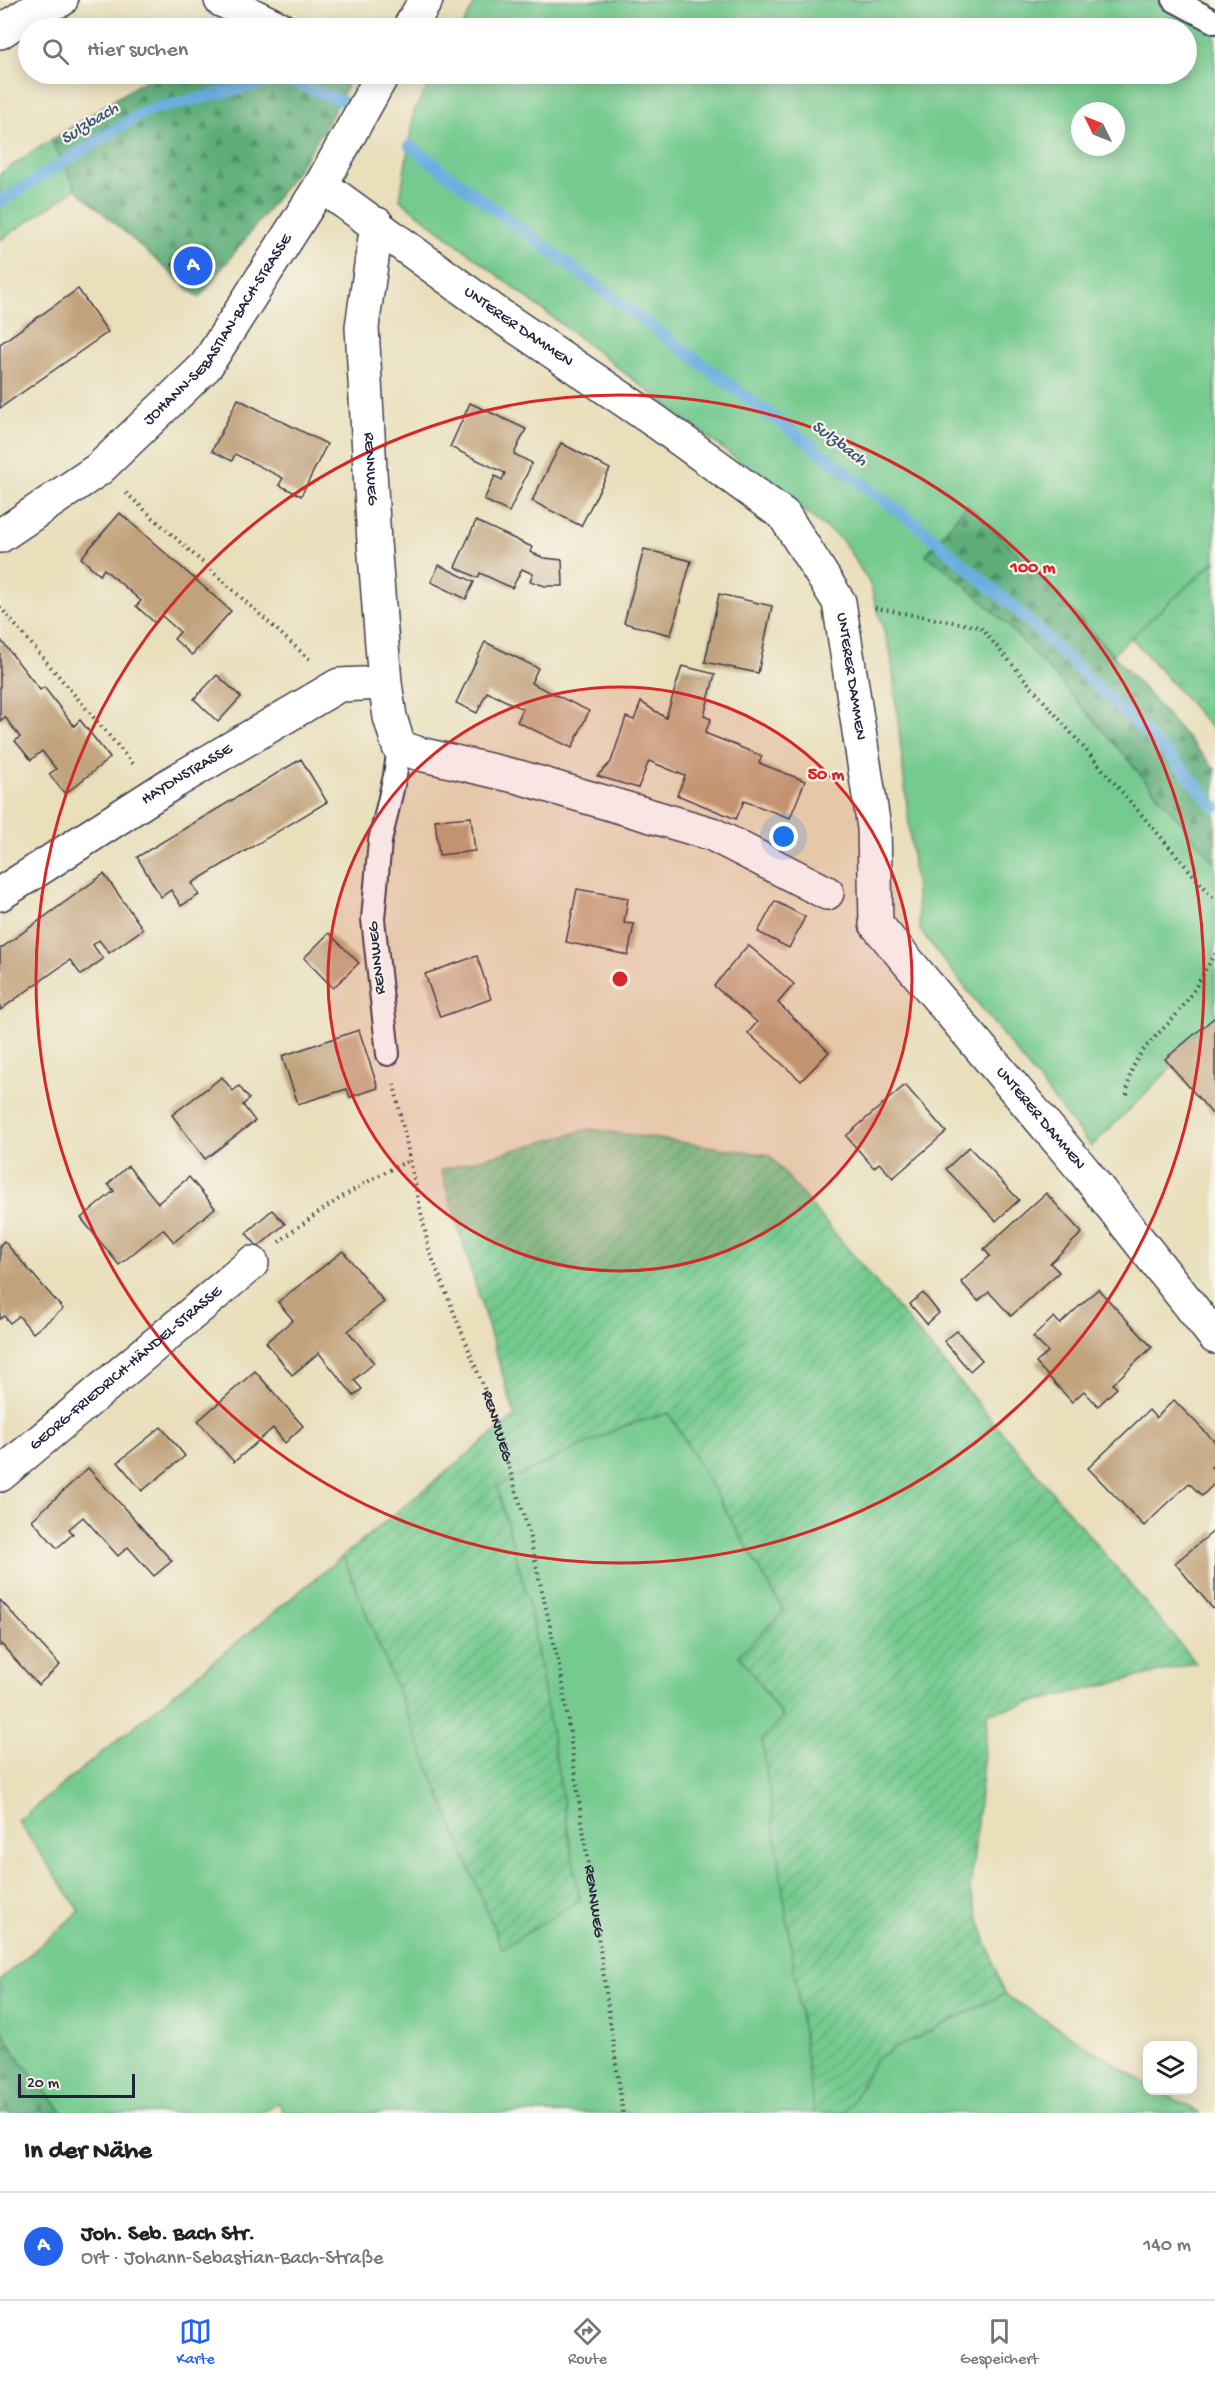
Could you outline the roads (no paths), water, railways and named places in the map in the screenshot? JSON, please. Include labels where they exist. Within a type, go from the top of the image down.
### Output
[{"type":"street","points":[[21,18],[35,9],[61,0]]},
{"type":"street","points":[[221,0],[258,18]]},
{"type":"street","points":[[415,18],[426,0]]},
{"type":"street","points":[[0,32],[18,20]]},
{"type":"street","name":"JOHANN-SEBASTIAN-BACH-STRASSE","points":[[0,536],[99,469],[206,366],[321,185],[372,84]]},
{"type":"street","name":"UNTERER DAMMEN","points":[[321,185],[499,315],[658,423],[784,515],[839,602],[874,828],[876,924],[1084,1171],[1215,1337]]},
{"type":"street","name":"RENNWEG","points":[[377,224],[362,327],[374,542],[385,683],[390,717],[399,747]]},
{"type":"street","name":"HAYDNSTRASSE","points":[[0,894],[174,782],[339,685],[385,683]]},
{"type":"street","points":[[399,747],[519,777],[712,834],[827,893]]},
{"type":"street","name":"GEORG-FRIEDRICH-HÄNDEL-STRASSE","points":[[0,1475],[252,1263]]},
{"type":"lane","points":[[1174,0],[1215,22]]},
{"type":"lane","name":"RENNWEG","points":[[388,1054],[373,919],[380,841],[395,776],[399,747]]},
{"type":"waterway","name":"Sulzbach","points":[[0,202],[145,111],[259,84]]},
{"type":"waterway","name":"Sulzbach","points":[[299,84],[344,102]]},
{"type":"waterway","name":"Sulzbach","points":[[410,146],[915,523],[1014,607],[1180,766],[1215,807]]},
{"type":"place","name":"Joh. Seb. Bach Str.","points":[[193,266]]}]
